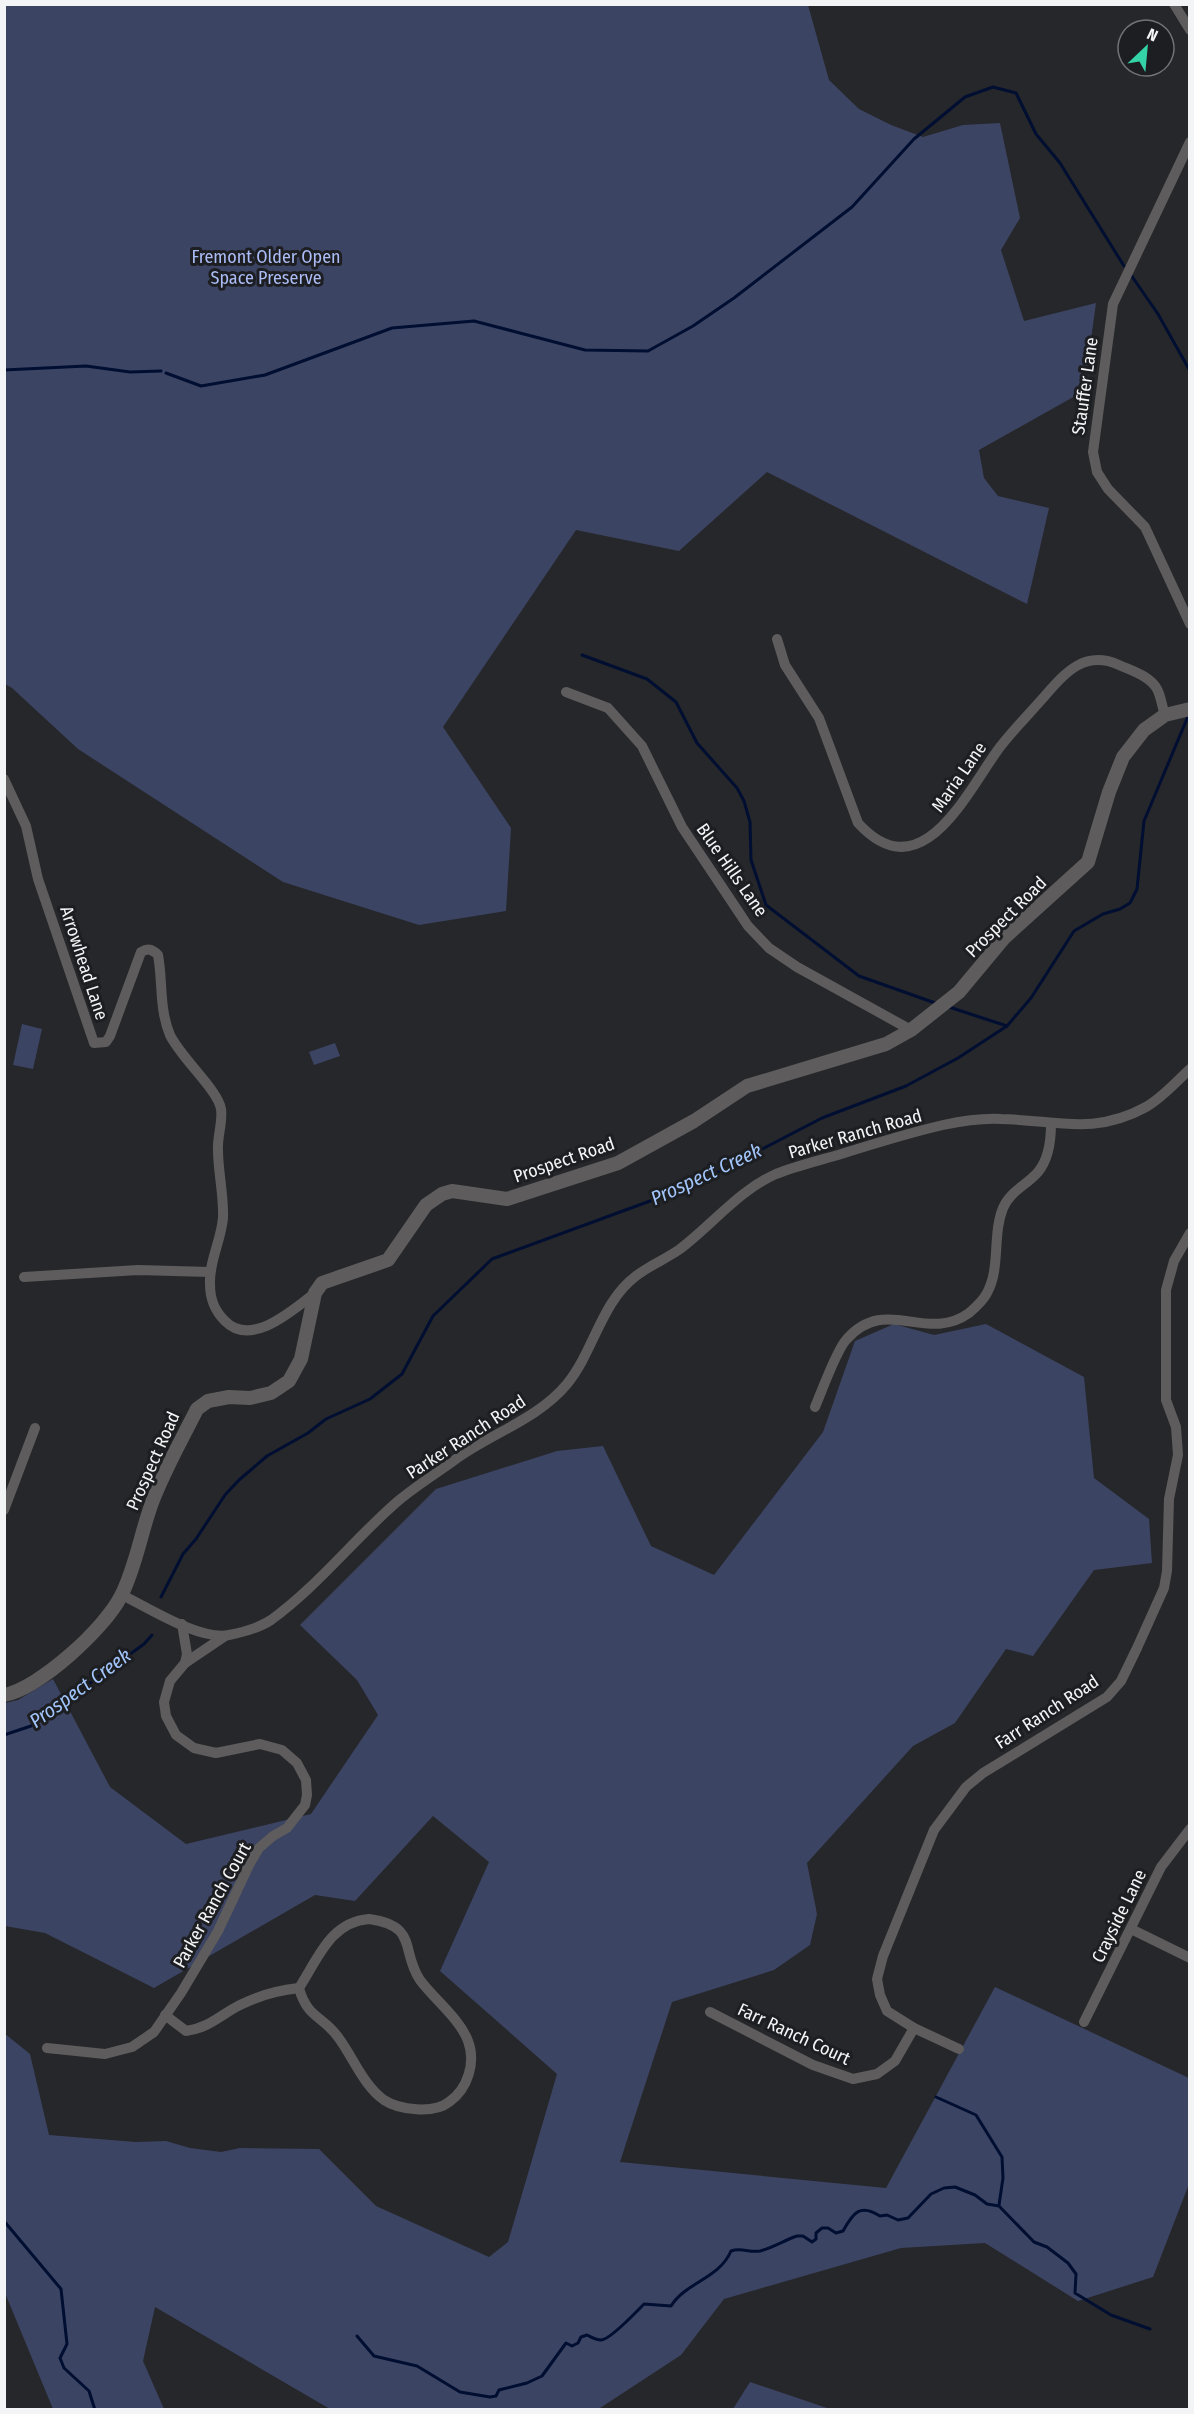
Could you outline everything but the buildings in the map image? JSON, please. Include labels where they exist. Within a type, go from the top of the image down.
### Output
[{"type":"street","points":[[1173,4],[1190,30]]},
{"type":"street","name":"Stauffer Lane","points":[[1190,142],[1113,304],[1093,452],[1097,472],[1108,489],[1145,527],[1190,624]]},
{"type":"street","name":"Maria Lane","points":[[777,639],[784,664],[819,718],[858,823],[868,834],[891,845],[902,847],[928,839],[946,825],[1001,745],[1065,673],[1085,662],[1101,659],[1150,680],[1178,711]]},
{"type":"street","name":"Blue Hills Lane","points":[[566,692],[608,708],[642,746],[682,827],[748,926],[769,948],[797,967],[911,1030]]},
{"type":"street","name":"Prospect Road","points":[[4,1695],[14,1694],[57,1666],[105,1620],[122,1595],[153,1499],[196,1409],[208,1401],[230,1397],[250,1398],[271,1393],[289,1381],[301,1359],[315,1293],[322,1283],[388,1260],[426,1205],[442,1194],[452,1191],[507,1199],[618,1163],[693,1121],[747,1086],[886,1044],[911,1030],[959,992],[1004,938],[1088,862],[1109,792],[1123,757],[1144,730],[1178,711]]},
{"type":"street","name":"Arrowhead Lane","points":[[4,779],[26,826],[38,879],[94,1043],[106,1042],[110,1036],[141,952],[147,949],[158,955],[163,1015],[170,1035],[180,1053],[215,1094],[221,1109],[217,1147],[223,1218],[210,1272],[212,1304],[230,1327],[240,1332],[250,1331],[280,1319],[315,1293]]},
{"type":"street","name":"Parker Ranch Road","points":[[122,1595],[209,1635],[225,1636],[250,1630],[269,1621],[296,1599],[399,1500],[464,1454],[548,1404],[584,1362],[608,1309],[630,1281],[647,1267],[677,1250],[750,1189],[776,1174],[897,1137],[974,1120],[1001,1119],[1051,1124],[1094,1124],[1126,1116],[1149,1105],[1190,1069]]},
{"type":"street","points":[[815,1407],[844,1341],[862,1326],[879,1319],[897,1319],[932,1325],[951,1323],[977,1306],[987,1294],[993,1278],[998,1223],[1004,1206],[1017,1189],[1038,1172],[1047,1156],[1051,1124]]},
{"type":"street","name":"Farr Ranch Road","points":[[959,2049],[914,2028],[887,2011],[880,1995],[877,1979],[883,1956],[934,1830],[966,1787],[983,1773],[1107,1697],[1120,1681],[1164,1588],[1167,1571],[1169,1499],[1178,1455],[1176,1427],[1166,1400],[1166,1290],[1174,1262],[1190,1233]]},
{"type":"street","points":[[24,1277],[138,1270],[210,1272]]},
{"type":"street","points":[[4,1510],[35,1428]]},
{"type":"street","points":[[182,1624],[187,1654],[185,1663]]},
{"type":"street","name":"Parker Ranch Road","points":[[185,1663],[225,1636]]},
{"type":"street","name":"Parker Ranch Court","points":[[47,2048],[105,2054],[132,2047],[154,2032],[218,1931],[249,1865],[260,1848],[273,1836],[287,1828],[305,1805],[306,1780],[297,1763],[282,1750],[260,1744],[216,1753],[194,1748],[176,1735],[166,1716],[164,1702],[170,1682],[185,1663]]},
{"type":"street","name":"Crayside Lane","points":[[1084,2022],[1161,1866],[1190,1829]]},
{"type":"street","points":[[165,2015],[186,2031],[202,2029],[243,2003],[299,1988],[336,1932],[348,1923],[369,1919],[393,1925],[407,1940],[419,1978],[468,2040],[472,2057],[470,2075],[459,2092],[448,2103],[429,2109],[407,2109],[384,2100],[366,2080],[337,2035],[309,2012],[299,1988]]},
{"type":"street","points":[[1131,1929],[1190,1958]]},
{"type":"street","name":"Farr Ranch Court","points":[[710,2012],[813,2065],[853,2079],[877,2074],[895,2061],[914,2028]]},
{"type":"green space","name":"Fremont Older Open Space Preserve","points":[[4,5],[808,5],[829,80],[859,109],[891,125],[923,137],[963,125],[1000,123],[1020,218],[1001,250],[1024,321],[1096,303],[1084,391],[979,450],[984,478],[998,496],[1049,508],[1027,604],[767,472],[679,551],[576,530],[443,727],[511,828],[506,911],[419,925],[283,882],[78,749],[5,684]]},
{"type":"green space","points":[[22,1024],[42,1029],[33,1069],[13,1065]]},
{"type":"green space","points":[[335,1043],[340,1056],[314,1065],[309,1052]]},
{"type":"green space","points":[[894,1324],[934,1335],[986,1324],[1084,1377],[1094,1478],[1149,1519],[1152,1563],[1094,1570],[1033,1656],[1006,1649],[955,1723],[913,1746],[807,1863],[817,1914],[810,1945],[774,1970],[672,2002],[620,2162],[886,2188],[995,1987],[1189,2078],[1189,2184],[1153,2277],[1078,2301],[985,2243],[901,2248],[724,2299],[681,2355],[597,2410],[330,2409],[155,2307],[143,2361],[164,2409],[53,2409],[5,2293],[4,2033],[30,2054],[49,2135],[136,2142],[166,2141],[190,2148],[221,2152],[240,2148],[319,2149],[376,2206],[489,2257],[508,2242],[557,2074],[440,1971],[489,1862],[433,1816],[355,1901],[315,1895],[154,1988],[45,1933],[5,1926],[5,1703],[18,1700],[53,1679],[110,1787],[186,1844],[311,1814],[378,1715],[357,1680],[300,1625],[436,1489],[557,1451],[603,1446],[651,1546],[714,1575],[823,1432],[855,1341]]},
{"type":"green space","points":[[750,2382],[830,2409],[733,2409]]},
{"type":"waterway","points":[[166,373],[201,386],[265,375],[392,328],[474,321],[585,350],[648,351],[693,326],[734,298],[852,207],[914,139],[965,97],[993,87],[1016,93],[1036,134],[1060,163],[1124,266]]},
{"type":"waterway","points":[[1131,275],[1158,314],[1190,371]]},
{"type":"waterway","points":[[4,370],[86,366],[130,372],[161,371]]},
{"type":"waterway","points":[[582,655],[647,679],[676,702],[697,743],[737,788],[744,801],[750,822],[751,860],[766,905],[859,976],[938,1004]]},
{"type":"waterway","name":"Prospect Creek","points":[[161,1597],[183,1554],[196,1539],[225,1495],[239,1480],[267,1456],[308,1433],[326,1419],[370,1399],[402,1374],[433,1316],[492,1259],[691,1186],[822,1118],[906,1086],[958,1058],[1007,1026],[1031,998],[1074,931],[1103,914],[1130,903],[1137,889],[1144,821],[1189,714]]},
{"type":"waterway","points":[[949,1007],[1007,1026]]},
{"type":"waterway","name":"Prospect Creek","points":[[4,1735],[31,1726],[144,1644],[152,1635]]},
{"type":"waterway","points":[[936,2097],[976,2115],[1002,2157],[1003,2178],[999,2205]]},
{"type":"waterway","points":[[357,2336],[374,2356],[417,2366],[460,2392],[496,2396],[499,2390],[527,2383],[542,2376],[566,2343],[572,2346],[578,2343],[581,2337],[587,2335],[597,2340],[605,2339],[644,2304],[671,2306],[685,2291],[719,2268],[731,2251],[760,2251],[797,2236],[803,2236],[812,2242],[816,2239],[816,2233],[822,2228],[828,2228],[836,2233],[843,2231],[850,2219],[862,2210],[880,2216],[887,2215],[898,2220],[908,2218],[931,2194],[944,2188],[955,2187],[975,2195],[987,2204],[999,2206],[1034,2242],[1047,2247],[1068,2263],[1076,2274],[1075,2293],[1111,2315],[1150,2329]]},
{"type":"waterway","points":[[4,2221],[61,2289],[67,2344],[60,2358],[64,2368],[89,2391],[95,2410]]}]
